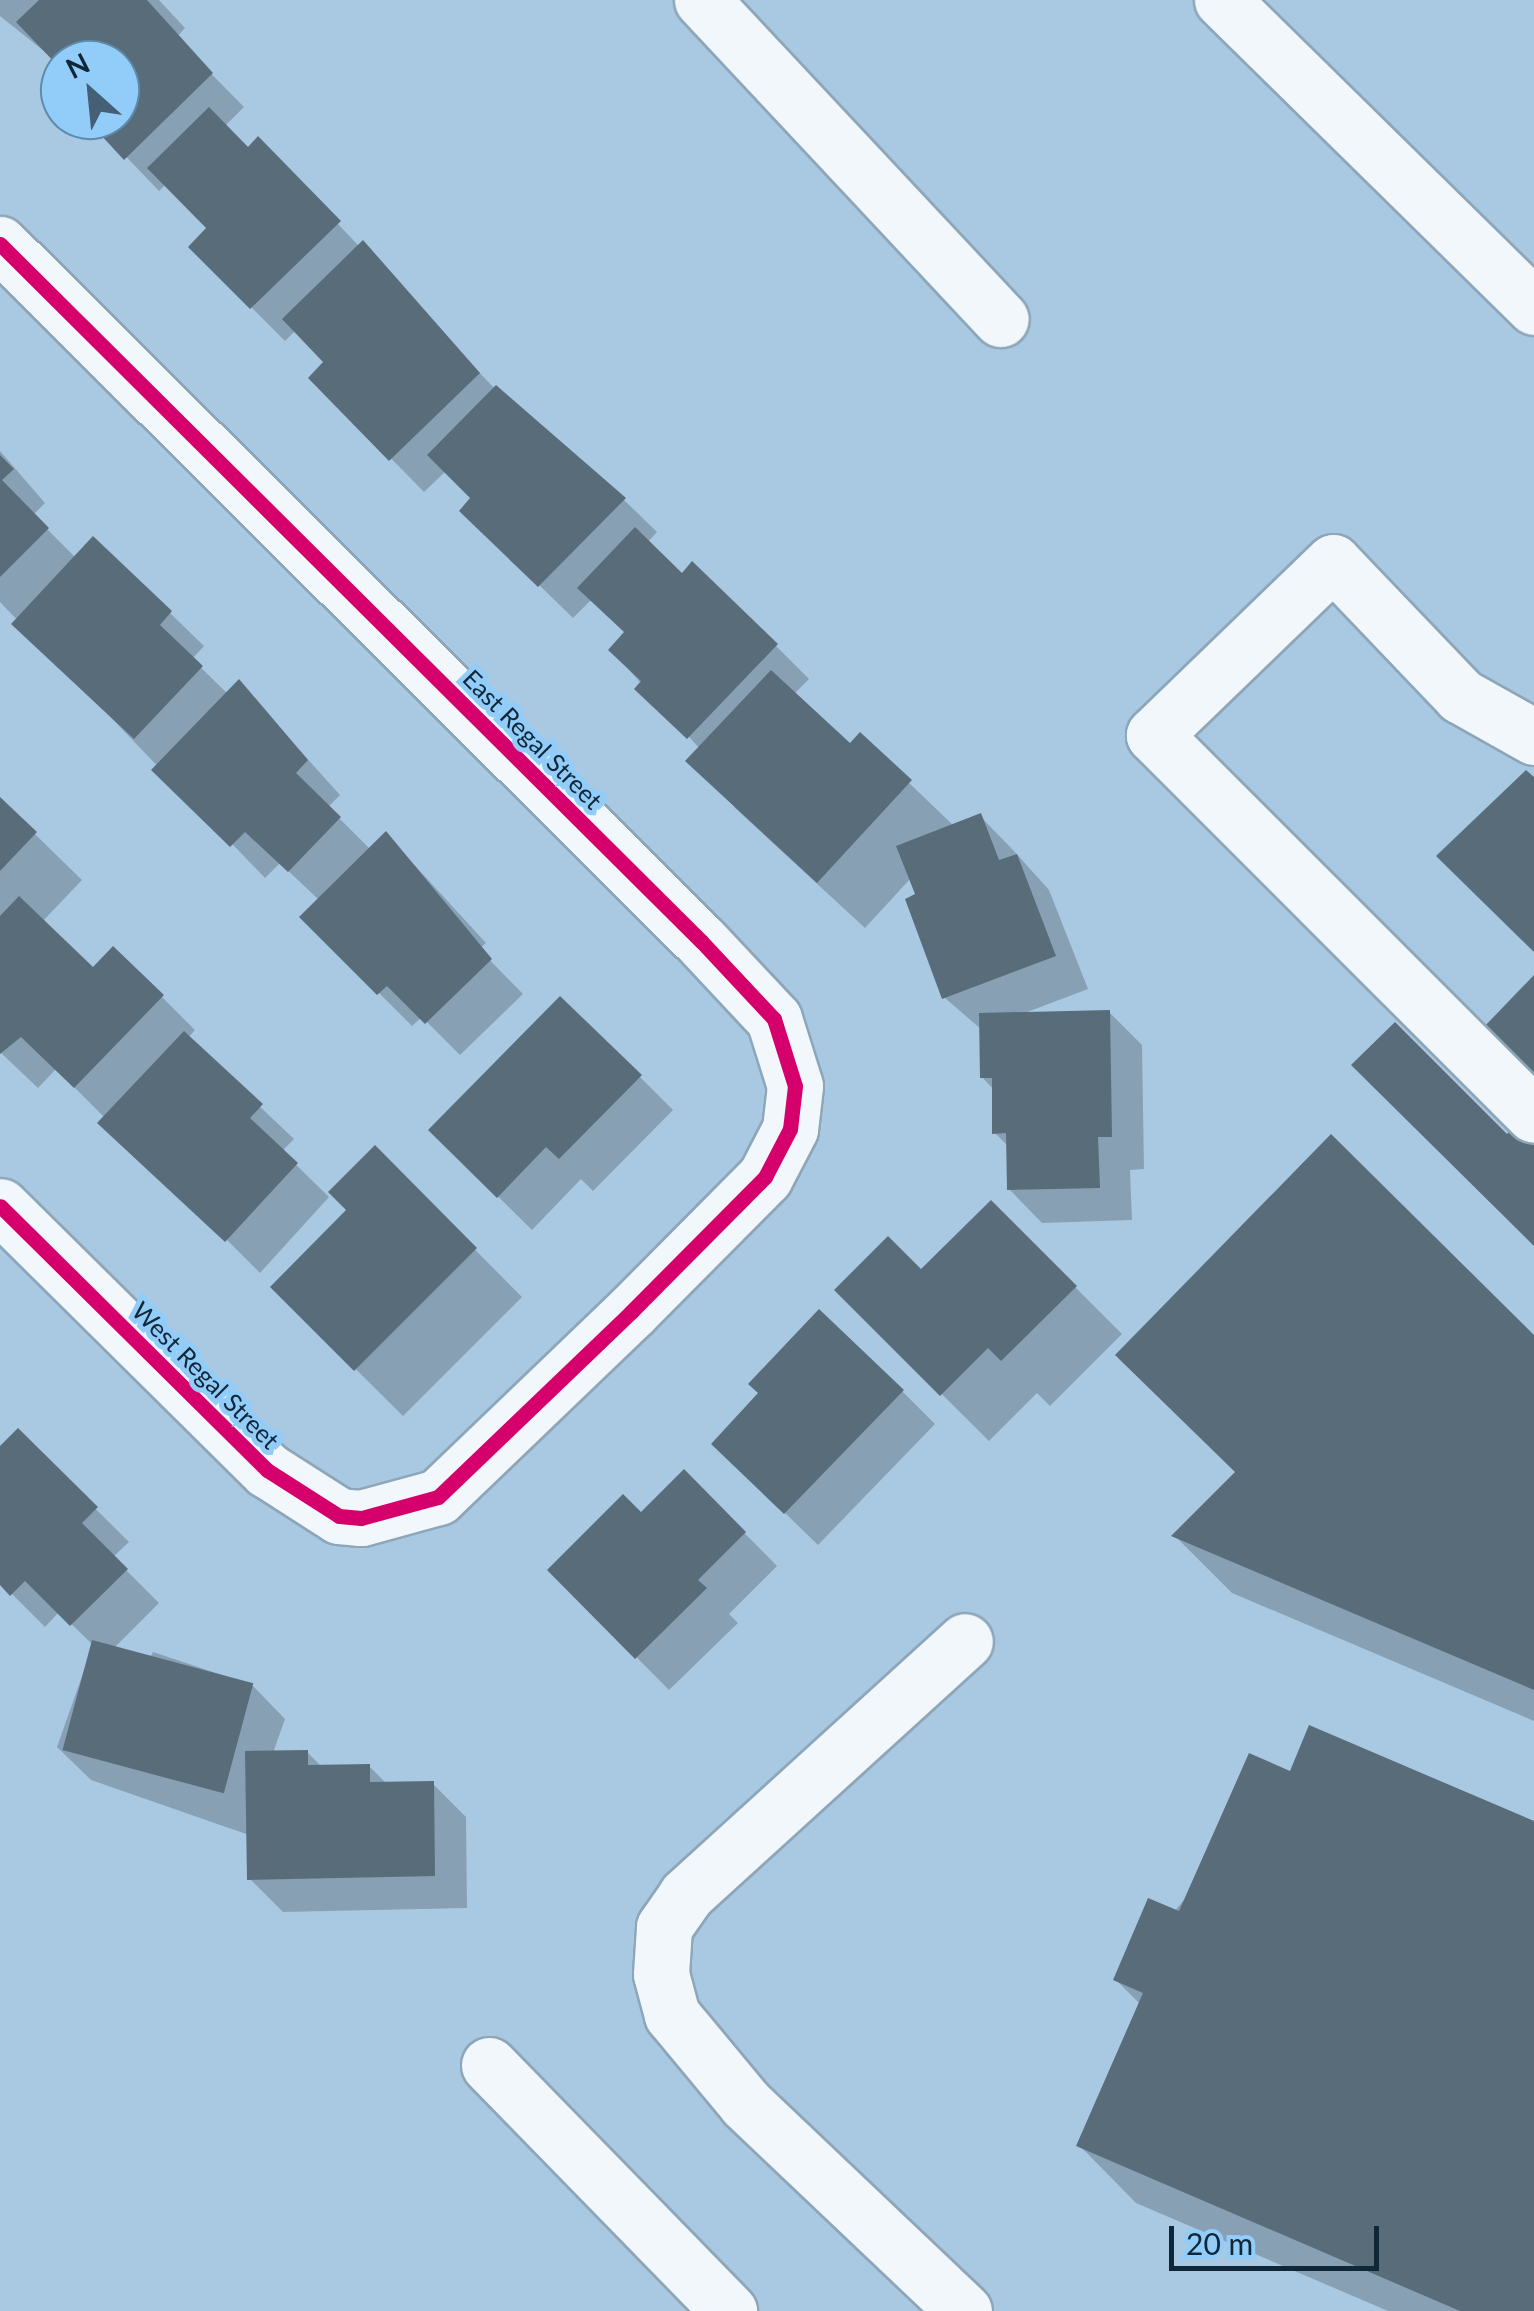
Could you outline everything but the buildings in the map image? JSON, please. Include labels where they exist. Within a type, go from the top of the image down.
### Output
[{"type":"street","points":[[702,0],[1000,319]]},
{"type":"street","points":[[1222,0],[1534,306]]},
{"type":"street","name":"East Regal Street","points":[[0,244],[774,1019],[795,1086],[790,1129],[765,1178],[631,1312]]},
{"type":"street","points":[[1534,737],[1461,696],[1333,562],[1154,735],[1534,1114]]},
{"type":"street","name":"West Regal Street","points":[[0,1206],[267,1470],[339,1516],[409,1511],[438,1497],[631,1312]]},
{"type":"street","points":[[964,2311],[746,2104],[672,2015],[662,1974],[664,1927],[686,1895],[965,1642]]},
{"type":"street","points":[[489,2065],[729,2311]]},
{"type":"cycle path","points":[[0,244],[701,941],[774,1019],[795,1086],[790,1129],[765,1177],[631,1312],[438,1497],[361,1518],[339,1516],[267,1470],[0,1206]]}]
